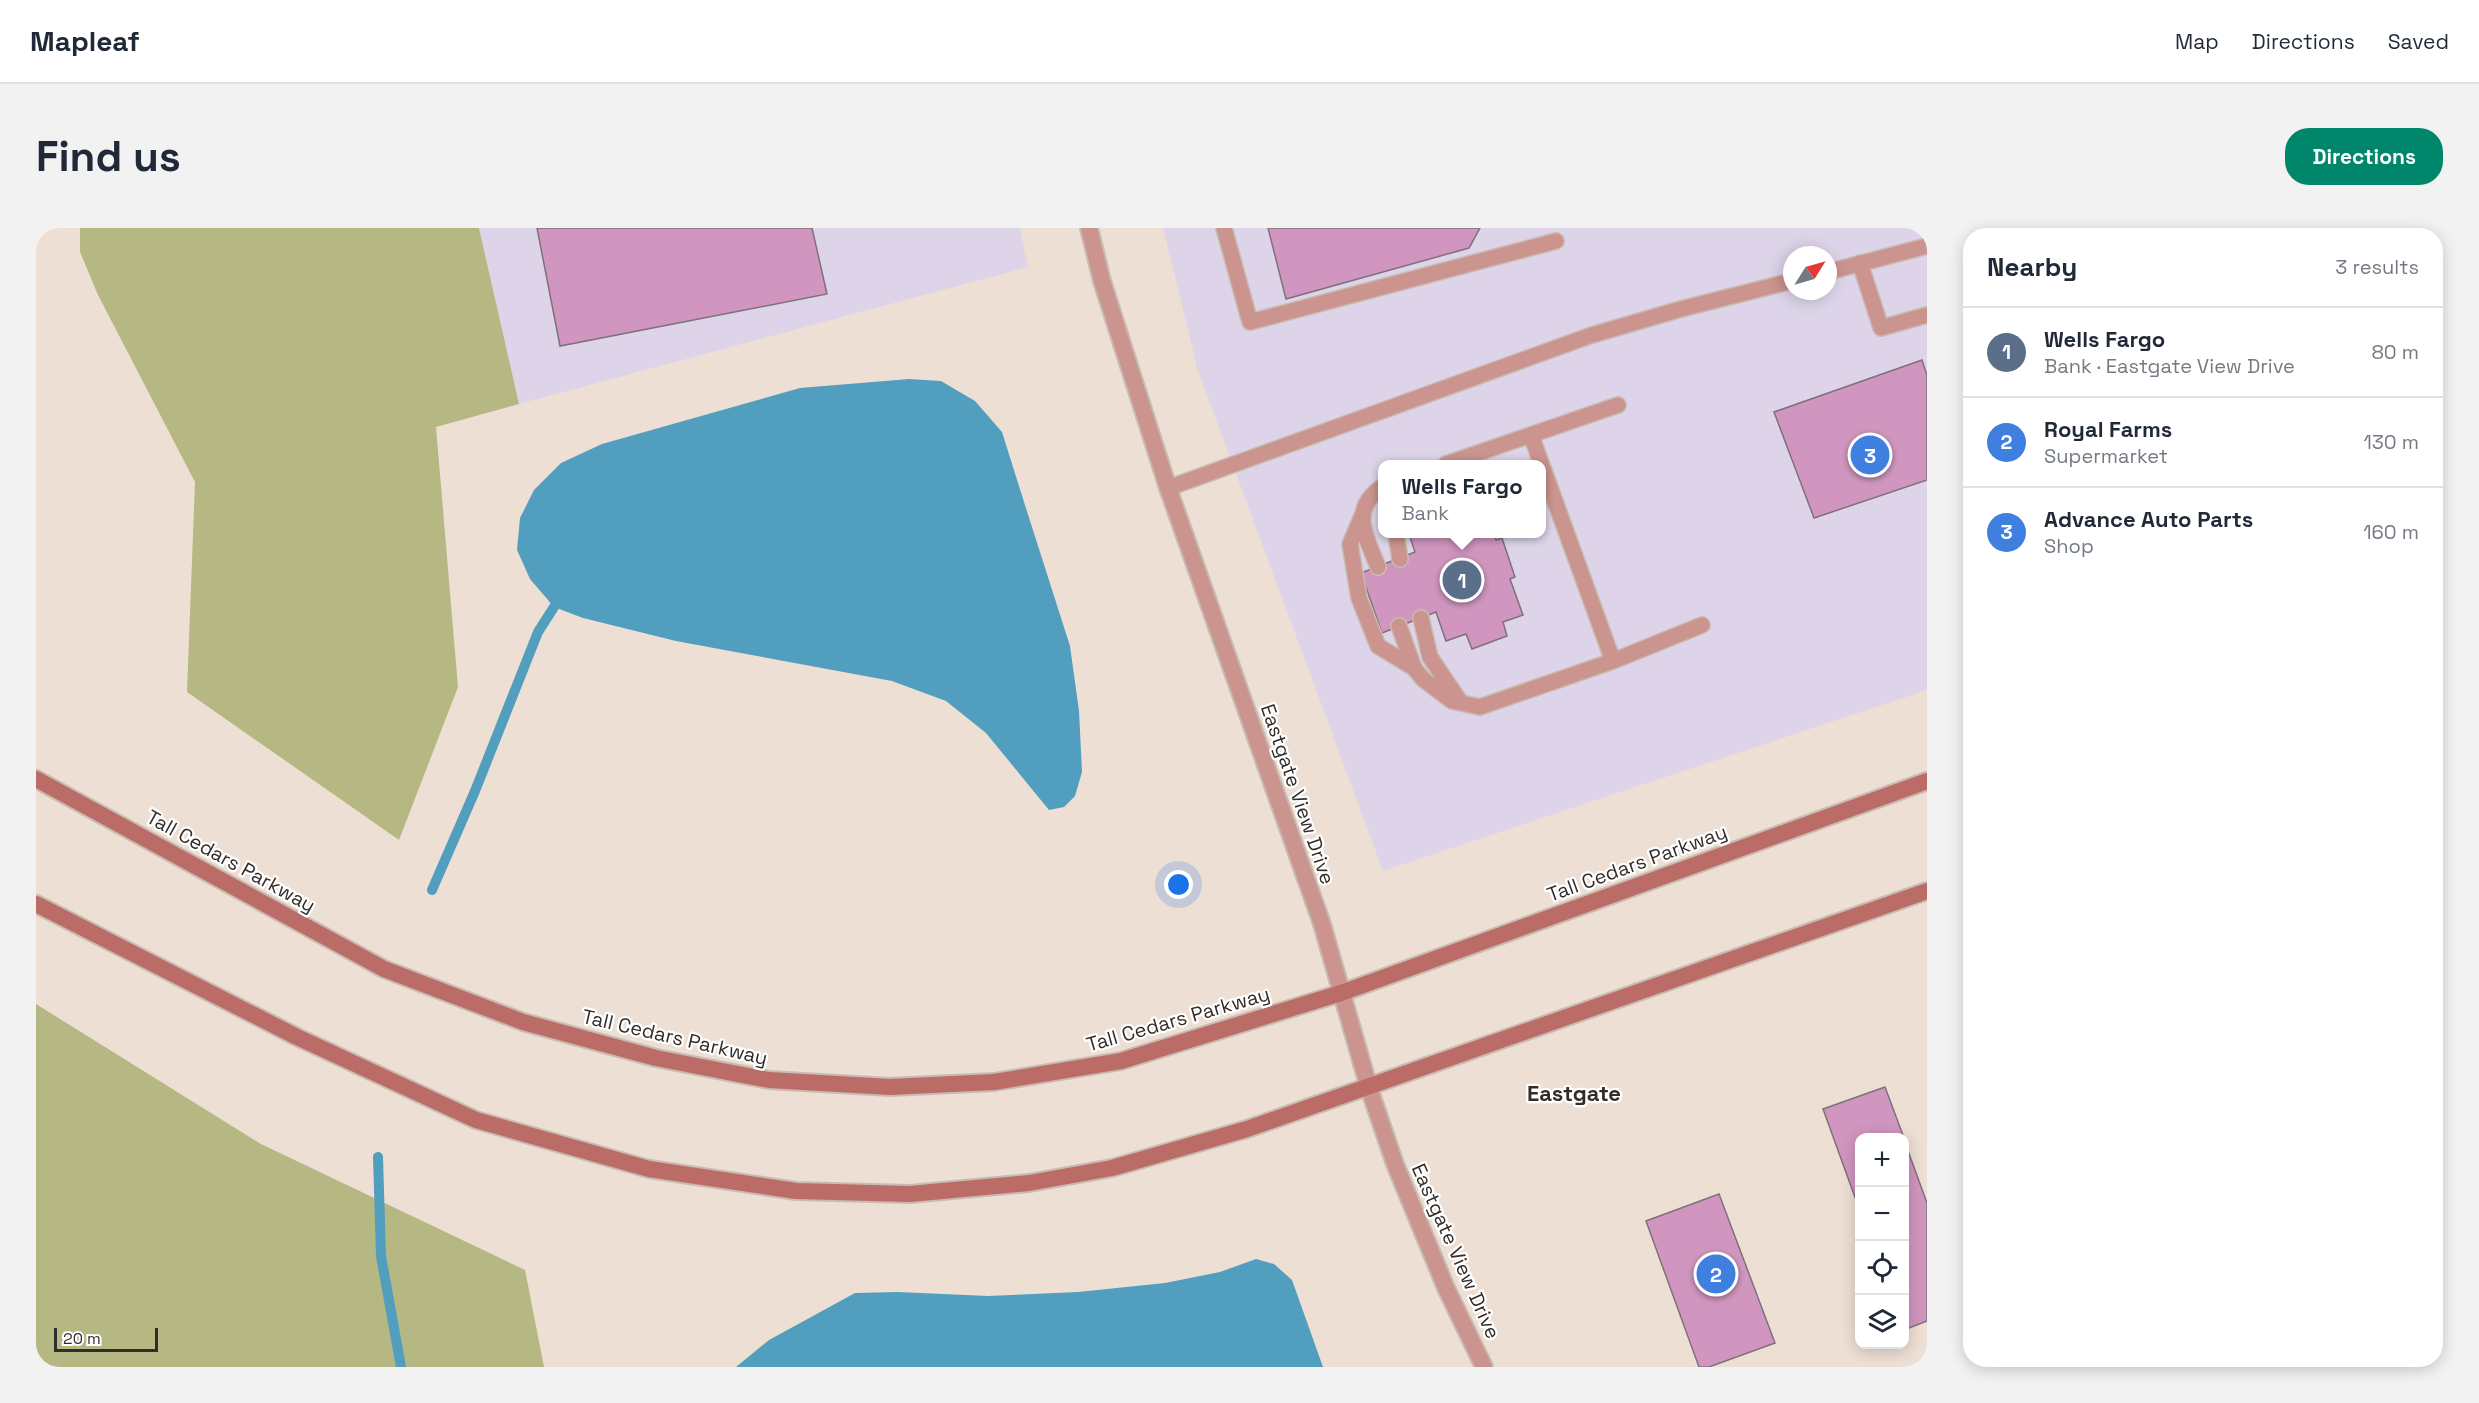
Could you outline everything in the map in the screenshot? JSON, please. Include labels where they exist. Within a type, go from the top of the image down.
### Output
[{"type":"main road","name":"Tall Cedars Parkway","points":[[36,779],[384,969],[523,1022],[656,1059],[769,1080],[890,1087],[994,1082],[1121,1061],[1341,993],[1927,781]]},
{"type":"main road","points":[[36,904],[297,1037],[476,1120],[649,1169],[796,1191],[910,1194],[1029,1183],[1112,1168],[1247,1129],[1927,891]]},
{"type":"street","name":"Eastgate View Drive","points":[[1089,228],[1102,281],[1168,488],[1322,924],[1369,1088],[1395,1164],[1446,1288],[1485,1367]]},
{"type":"lane","points":[[1224,228],[1250,322],[1556,242]]},
{"type":"lane","points":[[1837,269],[1927,246]]},
{"type":"lane","points":[[1860,263],[1881,328],[1927,315]]},
{"type":"lane","points":[[1168,488],[1592,335],[1680,309],[1783,283]]},
{"type":"lane","points":[[1461,460],[1618,405]]},
{"type":"lane","points":[[1531,435],[1540,460]]},
{"type":"lane","points":[[1546,476],[1613,661]]},
{"type":"lane","points":[[1378,491],[1366,502],[1350,543],[1359,598],[1377,646],[1414,668],[1433,688],[1452,701],[1480,707],[1613,661],[1702,625]]},
{"type":"lane","points":[[1362,516],[1365,534],[1378,567]]},
{"type":"lane","points":[[1397,538],[1400,559]]},
{"type":"lane","points":[[1421,618],[1430,657],[1461,703]]},
{"type":"lane","points":[[1399,626],[1414,668]]},
{"type":"shaded area","points":[[479,228],[1020,228],[1028,267],[519,404]]},
{"type":"shaded area","points":[[1163,228],[1927,228],[1927,690],[1383,871],[1198,371]]},
{"type":"green space","points":[[80,228],[479,228],[519,404],[436,427],[458,687],[399,840],[187,692],[195,482],[98,295],[80,252]]},
{"type":"green space","points":[[36,1004],[261,1144],[525,1270],[544,1367],[36,1367]]},
{"type":"water","points":[[909,379],[941,381],[975,401],[1002,432],[1070,646],[1079,711],[1082,772],[1075,796],[1064,807],[1049,810],[986,733],[946,701],[892,681],[676,641],[583,618],[554,607],[530,579],[517,550],[520,518],[534,490],[561,463],[602,444],[800,388]]},
{"type":"water","points":[[1256,1259],[1274,1264],[1292,1280],[1323,1367],[736,1367],[769,1340],[855,1293],[898,1292],[988,1296],[1078,1292],[1165,1283],[1220,1272]]},
{"type":"building","points":[[537,228],[812,228],[827,294],[560,346]]},
{"type":"building","points":[[1268,228],[1480,228],[1469,248],[1286,299]]},
{"type":"building","points":[[1922,360],[1927,375],[1927,480],[1814,518],[1774,412]]},
{"type":"building","points":[[1410,538],[1495,538],[1496,540],[1502,538],[1515,577],[1510,579],[1523,615],[1503,622],[1507,636],[1472,649],[1466,634],[1446,641],[1436,612],[1382,633],[1361,573],[1415,552]]},
{"type":"building","points":[[1885,1087],[1902,1133],[1855,1133],[1855,1197],[1823,1109]]},
{"type":"building","points":[[1909,1154],[1927,1203],[1927,1321],[1909,1328]]},
{"type":"building","points":[[1719,1194],[1775,1343],[1709,1367],[1699,1367],[1646,1221]]},
{"type":"waterway","points":[[432,890],[475,791],[538,632],[554,607]]},
{"type":"waterway","points":[[378,1157],[381,1256],[401,1367]]},
{"type":"place","name":"Advance Auto Parts","points":[[1870,455]]},
{"type":"place","name":"Wells Fargo","points":[[1462,580]]},
{"type":"place","name":"Royal Farms","points":[[1716,1274]]},
{"type":"district","name":"Eastgate","points":[[1574,1093]]}]
